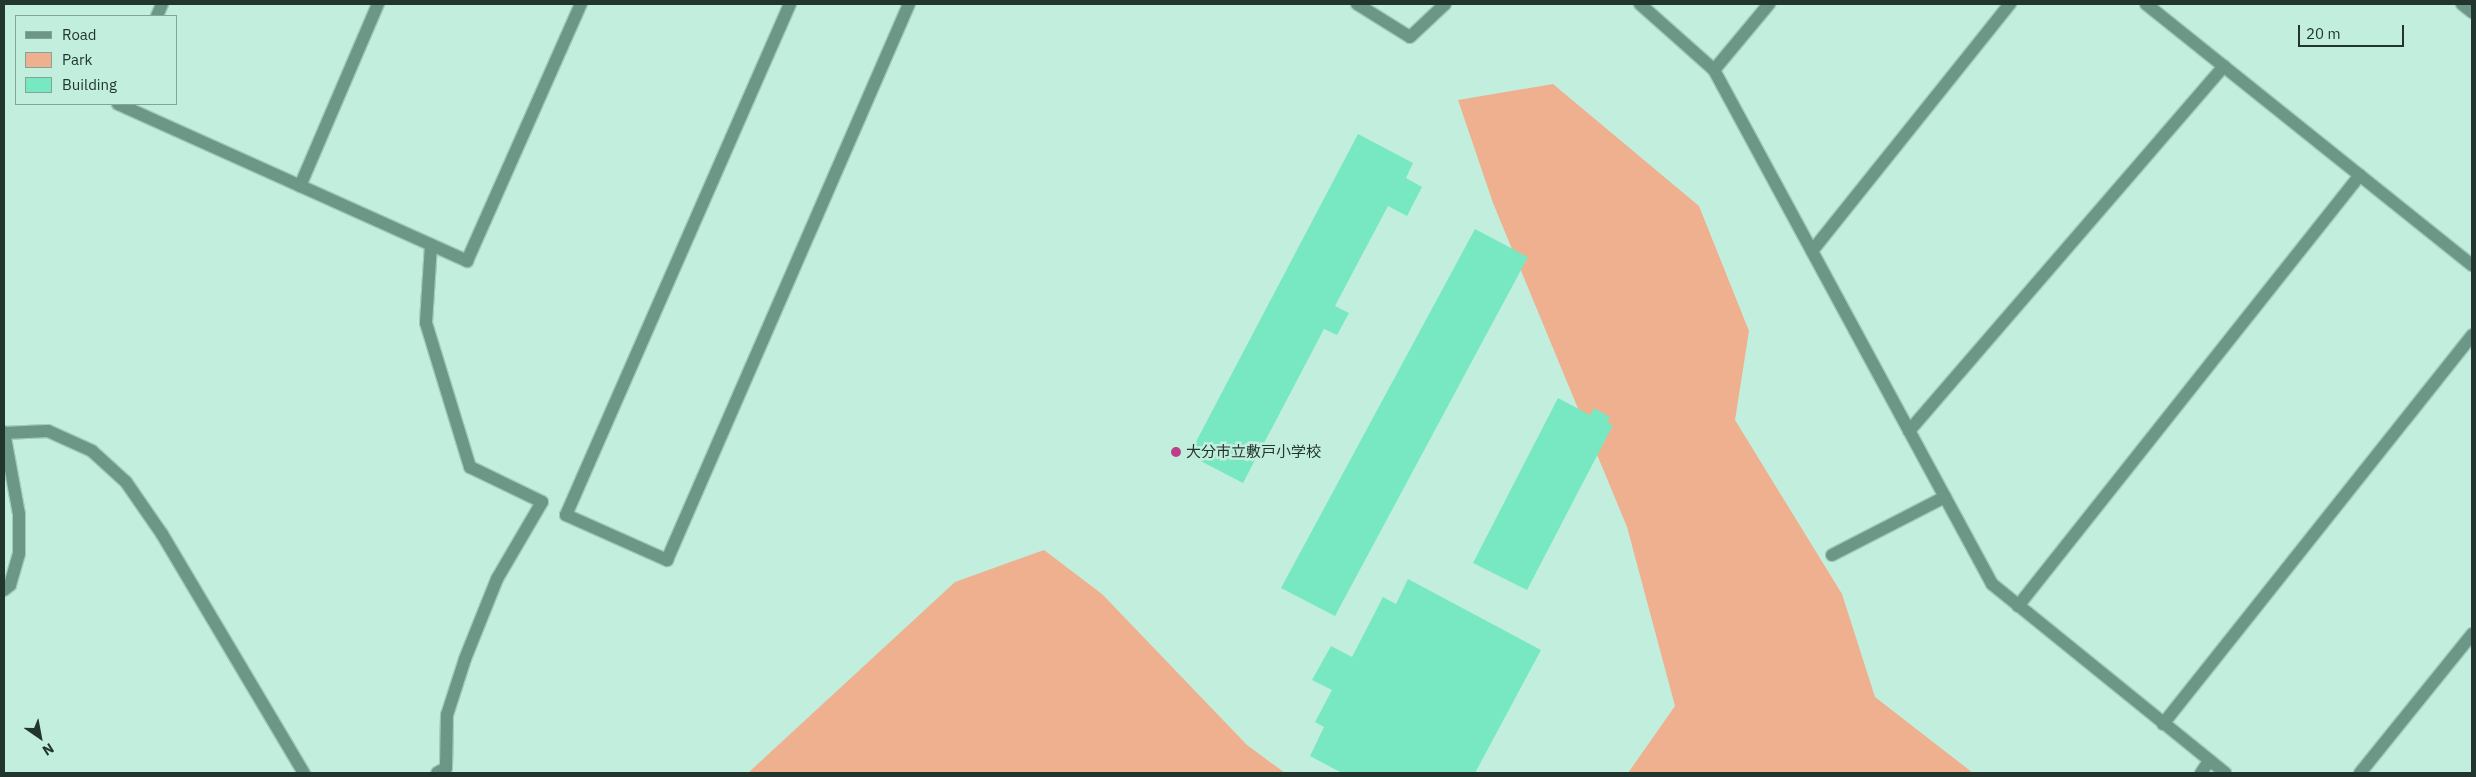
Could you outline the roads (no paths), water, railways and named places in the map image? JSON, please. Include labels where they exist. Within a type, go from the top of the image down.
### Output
[{"type":"street","points":[[300,186],[378,4]]},
{"type":"street","points":[[120,105],[467,261],[581,4]]},
{"type":"street","points":[[790,4],[566,515],[667,560],[908,4]]},
{"type":"street","points":[[1357,4],[1410,37],[1444,4]]},
{"type":"street","points":[[1640,4],[1714,70],[1992,584],[2225,773]]},
{"type":"street","points":[[1714,70],[1769,4]]},
{"type":"street","points":[[1812,251],[2010,4]]},
{"type":"street","points":[[2146,4],[2472,265]]},
{"type":"street","points":[[2462,4],[2472,12]]},
{"type":"street","points":[[1909,432],[2224,66]]},
{"type":"street","points":[[2018,606],[2360,175]]},
{"type":"street","points":[[431,245],[426,323],[470,467],[542,502],[497,579],[465,659],[447,715],[446,768],[437,773]]},
{"type":"street","points":[[2163,724],[2472,336]]},
{"type":"street","points":[[4,590],[10,585],[20,554],[19,514],[4,433],[48,432],[92,451],[126,482],[162,534],[304,773]]},
{"type":"street","points":[[1832,554],[1945,497]]},
{"type":"street","points":[[2360,773],[2472,634]]},
{"type":"street","points":[[2201,773],[2209,761]]},
{"type":"place","name":"大分市立敷戸小学校","points":[[1176,452]]}]
